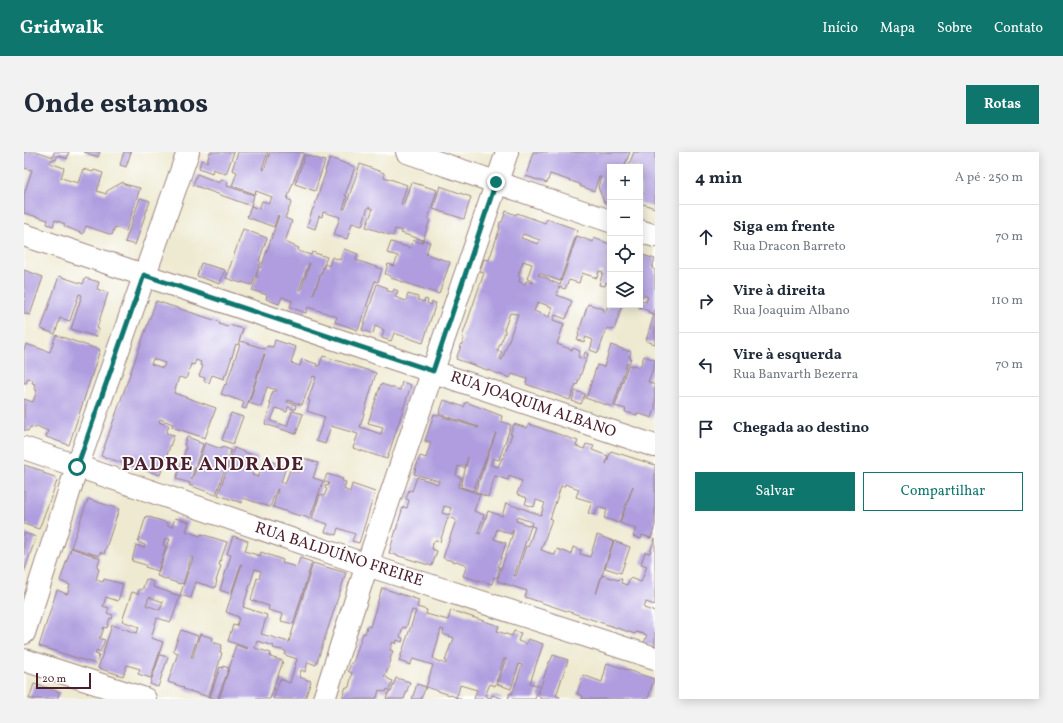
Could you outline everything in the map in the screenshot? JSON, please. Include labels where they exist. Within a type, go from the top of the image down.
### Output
[{"type":"street","points":[[24,633],[77,467],[188,152]]},
{"type":"street","points":[[408,152],[607,220]]},
{"type":"street","points":[[324,699],[367,565],[507,152]]},
{"type":"street","points":[[643,232],[655,236]]},
{"type":"street","name":"RUA JOAQUIM ALBANO","points":[[24,235],[655,446]]},
{"type":"street","name":"RUA BALDUÍNO FREIRE","points":[[24,448],[367,565],[655,658]]},
{"type":"street","points":[[24,660],[145,699]]},
{"type":"building","points":[[24,152],[39,152],[53,157],[54,152],[69,152],[67,159],[58,155],[56,160],[52,159],[50,163],[64,168],[61,178],[78,183],[83,169],[103,173],[97,191],[106,194],[107,191],[123,182],[124,184],[140,188],[126,231],[115,227],[112,235],[86,226],[83,234],[64,226],[65,224],[55,220],[53,226],[47,224],[48,220],[24,213],[24,194],[32,170],[24,168]]},
{"type":"building","points":[[84,152],[100,152],[98,157]]},
{"type":"building","points":[[124,152],[131,152],[126,167],[120,165]]},
{"type":"building","points":[[210,152],[234,152],[226,174],[213,169],[212,173],[199,168],[201,160],[207,162]]},
{"type":"building","points":[[238,152],[268,152],[262,169],[264,170],[270,152],[304,153],[287,199],[292,201],[285,218],[292,221],[285,242],[299,248],[298,251],[311,255],[312,252],[327,257],[313,295],[325,264],[329,266],[332,257],[340,260],[344,249],[358,254],[356,260],[382,269],[378,282],[375,281],[358,330],[335,322],[337,317],[308,307],[306,313],[290,307],[292,301],[282,297],[279,304],[266,299],[267,295],[252,290],[258,276],[256,276],[259,267],[261,268],[279,216],[278,215],[274,227],[247,217],[251,206],[259,209],[262,201],[269,203],[272,197],[256,191],[255,194],[232,186],[237,172],[232,170]],"holes":[[[309,263],[301,290],[299,290]]]},
{"type":"building","points":[[533,152],[630,152],[625,164],[607,164],[607,203],[604,202],[598,187],[601,177],[599,177],[594,191],[580,186],[580,184],[550,174],[547,183],[526,176]]},
{"type":"building","points":[[634,152],[655,152],[655,208],[643,204],[643,164],[629,164]]},
{"type":"building","points":[[305,155],[325,161],[315,191],[295,184]]},
{"type":"building","points":[[330,158],[355,167],[345,195],[347,196],[343,209],[345,209],[360,164],[384,173],[384,177],[407,185],[401,204],[403,205],[411,182],[437,190],[428,219],[430,220],[423,240],[401,233],[402,231],[395,229],[393,236],[366,227],[373,209],[368,207],[362,226],[352,223],[347,239],[334,235],[340,217],[323,212],[322,217],[319,216],[315,229],[307,226]]},
{"type":"building","points":[[197,174],[220,183],[221,179],[228,182],[227,186],[254,195],[251,206],[193,185]]},
{"type":"building","points":[[440,186],[471,197],[464,219],[433,209]]},
{"type":"building","points":[[140,198],[150,201],[135,245],[125,242]]},
{"type":"building","points":[[506,211],[516,215],[517,213],[545,223],[547,219],[578,230],[560,281],[539,273],[538,275],[560,285],[577,236],[593,242],[594,238],[607,243],[607,282],[605,286],[599,285],[603,272],[599,271],[597,278],[582,273],[579,283],[569,280],[565,289],[559,287],[557,295],[572,301],[566,319],[555,315],[553,320],[564,324],[557,344],[572,350],[573,348],[580,351],[578,357],[583,359],[585,352],[588,354],[570,400],[526,384],[527,379],[512,374],[510,378],[456,359],[484,273],[480,271],[484,259],[489,260],[500,228],[500,222],[502,222]],"holes":[[[523,234],[540,240],[538,244],[521,238]],[[523,261],[532,264],[527,279],[533,281],[533,283],[526,281],[525,284],[519,282],[520,277],[518,276]],[[538,302],[552,307],[549,317],[534,311]],[[510,313],[518,314],[502,360],[500,359],[502,352],[497,351],[505,333],[504,330]]]},
{"type":"building","points":[[243,229],[267,238],[259,261],[261,262],[252,285],[226,278]]},
{"type":"building","points":[[413,240],[422,243],[423,240],[430,242],[426,254],[450,262],[439,294],[391,278],[391,276],[385,274],[388,264],[394,266],[398,256],[387,253],[391,242],[410,248]]},
{"type":"building","points":[[643,255],[655,259],[652,268],[655,270],[655,344],[646,341],[654,314],[642,308],[643,308],[643,301],[646,302],[648,297],[643,295]]},
{"type":"building","points":[[201,263],[225,270],[220,284],[197,276]]},
{"type":"building","points":[[24,270],[43,277],[30,315],[24,313]]},
{"type":"building","points":[[59,276],[83,284],[85,278],[99,282],[97,289],[108,293],[97,328],[99,329],[96,337],[71,329],[82,295],[79,294],[70,321],[60,318],[55,334],[41,329]]},
{"type":"building","points":[[377,284],[388,288],[387,291],[393,292],[394,289],[398,291],[395,297],[406,301],[408,294],[418,297],[418,300],[424,302],[425,299],[428,300],[427,303],[431,305],[432,302],[436,303],[423,343],[394,333],[391,341],[382,338],[384,330],[375,326],[373,334],[362,330]]},
{"type":"building","points":[[156,301],[220,322],[219,324],[227,327],[229,325],[243,329],[238,345],[236,344],[224,379],[212,375],[209,383],[204,381],[205,378],[199,376],[203,366],[200,365],[201,362],[196,360],[194,365],[191,364],[186,379],[179,377],[174,393],[216,408],[205,438],[172,427],[173,424],[160,419],[159,422],[169,426],[166,433],[174,435],[160,475],[101,456]],"holes":[[[153,359],[165,363],[163,368],[151,364]]]},
{"type":"building","points":[[588,304],[604,309],[603,312],[605,313],[607,308],[621,308],[614,330],[607,328],[598,353],[590,350],[593,340],[586,337],[584,342],[577,340],[578,334]]},
{"type":"building","points":[[56,335],[100,350],[69,445],[46,437],[48,431],[36,426],[36,428],[30,427],[28,431],[24,430],[24,399],[33,402],[37,390],[34,389],[35,384],[32,383],[33,380],[28,378],[26,383],[24,383],[24,350],[26,344],[50,352]]},
{"type":"building","points":[[275,340],[296,347],[291,363],[300,366],[302,359],[319,366],[323,356],[376,373],[360,427],[381,434],[383,427],[368,423],[381,384],[400,390],[402,382],[411,385],[387,459],[353,448],[358,434],[331,426],[325,444],[316,441],[325,417],[307,411],[310,401],[308,400],[316,377],[313,376],[302,405],[288,400],[287,402],[296,405],[295,410],[288,407],[287,412],[276,408],[271,421],[287,426],[292,411],[303,414],[296,434],[265,424],[273,391],[276,392],[277,390],[267,387],[261,407],[249,403],[265,354],[246,409],[242,408],[244,402],[221,394],[225,384],[226,385],[241,341],[265,349],[267,346],[273,347]]},
{"type":"building","points":[[611,345],[631,352],[629,357],[631,358],[629,364],[627,363],[613,407],[585,398],[597,365],[604,367]]},
{"type":"building","points":[[644,356],[655,360],[648,382],[655,385],[655,409],[652,418],[637,413],[637,415],[625,412],[626,409],[615,406],[628,365],[640,367]]},
{"type":"building","points":[[575,391],[585,394],[581,404],[572,401]]},
{"type":"building","points":[[444,400],[464,407],[466,402],[502,416],[501,421],[511,425],[499,460],[493,458],[491,465],[498,467],[512,434],[510,434],[514,424],[527,428],[529,424],[578,441],[576,446],[584,449],[586,444],[594,446],[592,450],[608,456],[606,464],[611,451],[655,465],[655,525],[651,538],[642,535],[641,539],[633,536],[636,529],[620,523],[633,486],[619,523],[604,518],[607,510],[598,507],[595,515],[588,513],[592,502],[576,497],[579,489],[565,484],[564,487],[561,486],[550,519],[552,519],[541,550],[555,555],[557,549],[571,554],[573,547],[581,550],[580,554],[590,557],[597,535],[613,541],[602,575],[618,580],[622,579],[621,583],[627,585],[630,578],[641,582],[647,566],[641,564],[645,552],[650,553],[655,538],[655,605],[646,602],[644,608],[655,612],[655,647],[644,643],[647,635],[636,632],[635,634],[525,597],[527,591],[497,581],[514,530],[513,529],[511,534],[497,529],[494,539],[506,543],[498,567],[500,567],[497,578],[494,577],[492,584],[463,576],[467,565],[443,558],[456,520],[448,517],[440,542],[435,540],[433,543],[432,549],[437,551],[432,566],[389,553],[403,507],[407,508],[409,500],[406,499],[409,490],[412,491],[417,477],[438,484],[439,481],[414,474],[420,456],[426,458],[431,442],[425,441],[434,414],[478,428],[479,427],[439,414]],"holes":[[[496,433],[475,492],[488,497],[495,476],[508,480],[509,476],[522,481],[517,494],[527,498],[525,504],[534,507],[536,500],[545,503],[541,515],[506,503],[502,516],[488,511],[480,534],[478,533],[484,515],[474,511],[480,494],[458,487],[462,478],[456,476],[458,466],[465,468],[468,457],[461,487],[473,491]],[[444,506],[451,508],[449,515],[442,513]],[[517,517],[532,522],[531,526],[516,521]],[[531,526],[535,527],[528,547],[526,546],[516,576],[514,576]]]},
{"type":"building","points":[[231,413],[243,417],[233,444],[222,440]]},
{"type":"building","points":[[187,437],[203,444],[191,479],[192,480],[205,443],[221,449],[222,447],[231,450],[216,495],[189,485],[190,483],[176,479],[186,448],[184,445]]},
{"type":"building","points":[[234,448],[258,457],[252,475],[258,477],[265,459],[286,467],[281,482],[285,484],[290,470],[299,472],[303,458],[318,463],[313,478],[323,481],[310,519],[273,507],[278,489],[270,507],[243,498],[242,503],[218,495]]},
{"type":"building","points":[[24,465],[43,471],[43,473],[55,477],[57,481],[39,529],[24,524]]},
{"type":"building","points":[[327,474],[343,479],[342,481],[346,482],[344,489],[350,492],[352,484],[375,492],[359,543],[352,541],[355,534],[338,528],[336,535],[325,532],[328,524],[312,519],[320,494],[324,496],[327,489],[325,488],[326,485],[328,486],[329,483],[324,482]]},
{"type":"building","points":[[88,499],[119,509],[104,554],[100,552],[99,556],[71,547]]},
{"type":"building","points":[[146,516],[168,523],[167,525],[172,527],[175,518],[189,522],[186,531],[200,536],[201,534],[227,542],[219,565],[221,566],[215,588],[196,582],[191,598],[180,595],[193,558],[191,557],[183,584],[157,576],[170,539],[165,538],[163,545],[166,546],[158,571],[145,567],[146,565],[132,561],[136,545],[144,548],[145,545],[138,542]]},
{"type":"building","points":[[24,533],[36,537],[24,572]]},
{"type":"building","points":[[233,536],[248,541],[245,551],[260,556],[261,552],[283,560],[282,563],[297,567],[300,558],[312,562],[293,624],[281,621],[283,614],[268,610],[269,606],[251,600],[257,578],[259,579],[261,571],[255,569],[243,607],[267,615],[261,634],[289,642],[313,563],[346,573],[316,665],[308,662],[305,672],[301,670],[299,677],[311,681],[305,699],[273,699],[280,679],[290,683],[297,659],[285,655],[286,651],[273,648],[274,646],[257,641],[255,648],[271,653],[270,657],[283,661],[270,699],[219,699],[236,645],[247,649],[248,648],[228,641],[233,625],[237,626],[239,617],[226,612],[242,564],[231,594],[220,590],[231,555],[227,554]]},
{"type":"building","points":[[614,541],[630,547],[621,573],[605,568]]},
{"type":"building","points":[[71,548],[100,558],[96,580],[103,582],[104,579],[123,584],[118,601],[106,597],[103,606],[109,608],[107,613],[113,615],[112,619],[110,618],[107,628],[104,627],[101,637],[100,636],[99,638],[105,640],[100,652],[97,650],[95,654],[99,655],[96,664],[39,646],[57,590],[67,594],[68,593],[70,585],[60,581]]},
{"type":"building","points":[[146,579],[154,582],[153,587],[180,596],[171,622],[157,618],[151,638],[163,642],[151,678],[138,674],[140,669],[127,665],[123,676],[98,668],[112,625],[137,633],[139,627],[122,621],[132,592],[138,594],[139,589],[142,590]],"holes":[[[149,597],[163,602],[160,610],[146,605]]]},
{"type":"building","points":[[382,588],[419,600],[417,607],[427,610],[426,614],[448,620],[451,610],[499,626],[497,631],[512,636],[514,631],[521,633],[518,641],[526,644],[528,639],[543,644],[530,683],[539,686],[535,699],[508,699],[510,693],[512,694],[522,665],[519,664],[511,689],[497,684],[506,659],[504,659],[495,686],[490,684],[485,696],[491,698],[492,695],[504,699],[474,699],[477,690],[460,685],[456,697],[426,687],[433,665],[413,659],[410,665],[399,661],[416,611],[412,610],[406,628],[403,627],[400,637],[403,638],[402,642],[397,640],[396,644],[393,642],[390,650],[393,651],[391,660],[384,676],[393,681],[389,690],[387,689],[386,692],[379,690],[377,698],[376,697],[375,699],[344,699],[343,695],[346,687],[349,687],[352,673],[348,671],[351,663],[353,663],[363,633],[365,634],[367,626],[370,627]],"holes":[[[441,629],[444,630],[443,634],[454,638],[445,661],[447,661],[446,664],[433,658]]]},
{"type":"building","points":[[181,630],[198,636],[191,657],[193,657],[200,634],[213,638],[212,642],[222,645],[220,652],[222,653],[209,697],[183,689],[183,687],[168,682],[178,653],[173,651]]},
{"type":"building","points":[[160,655],[168,657],[158,687],[150,684]]},
{"type":"building","points":[[553,655],[568,660],[556,696],[560,697],[559,699],[540,699],[538,696],[539,692],[549,662]]},
{"type":"building","points":[[607,663],[654,679],[648,699],[582,699],[583,696],[577,694],[583,675],[602,682]]},
{"type":"building","points":[[223,666],[229,668],[218,699],[210,697],[220,667],[223,668]]},
{"type":"building","points":[[396,678],[410,682],[404,699],[386,699],[389,691],[391,692]]},
{"type":"building","points":[[34,684],[60,692],[57,699],[29,699]]},
{"type":"building","points":[[417,684],[426,687],[421,699],[412,699]]},
{"type":"district","name":"PADRE ANDRADE","points":[[213,465]]},
{"type":"route","points":[[77,467],[144,275],[433,371],[496,182]]}]
